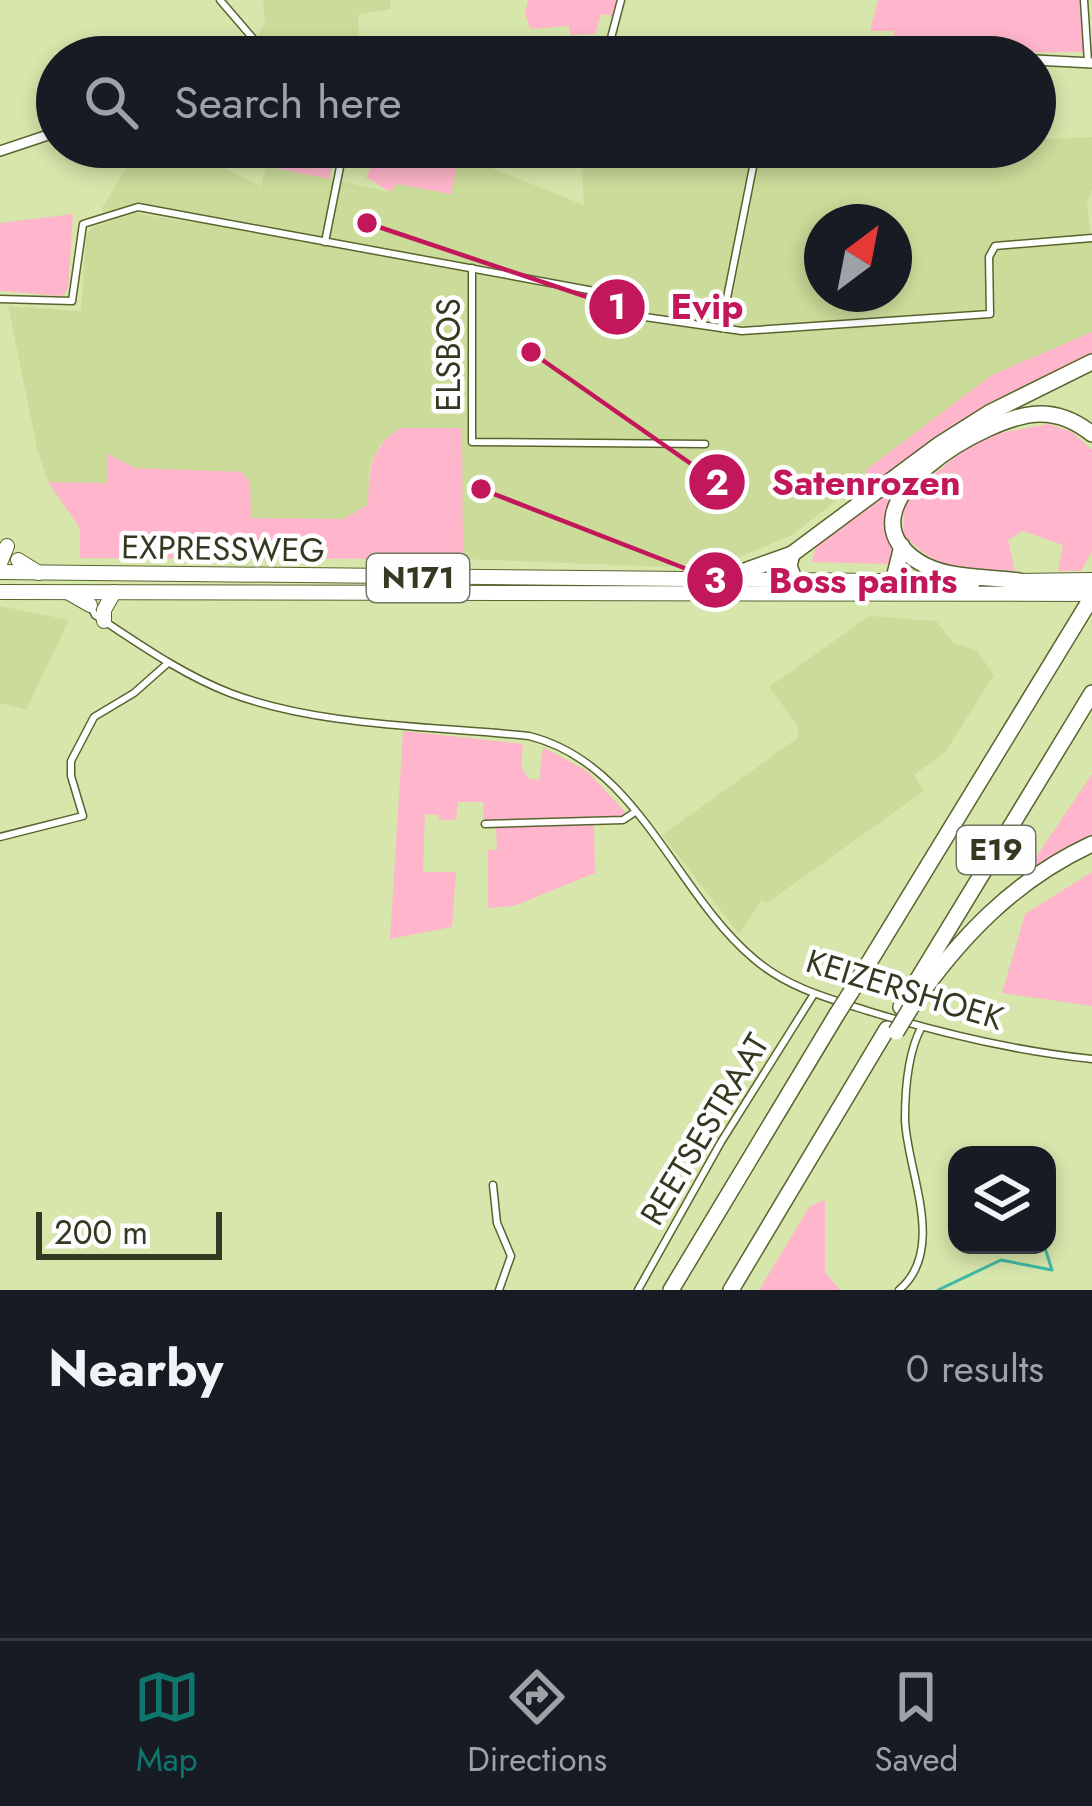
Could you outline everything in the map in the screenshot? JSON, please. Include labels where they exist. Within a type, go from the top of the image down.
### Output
[{"type":"highway","points":[[697,579],[739,573],[792,554],[940,444],[989,413],[1092,362]]},
{"type":"highway","points":[[1019,581],[924,565],[902,546],[893,519],[904,488],[930,464],[983,430],[1019,416],[1048,414],[1092,434]]},
{"type":"highway","points":[[888,588],[902,546]]},
{"type":"highway","points":[[792,554],[789,566],[795,581],[809,596]]},
{"type":"highway","points":[[9,569],[69,593],[93,587]]},
{"type":"highway","name":"EXPRESSWEG","points":[[9,569],[114,592],[809,596],[1092,580]]},
{"type":"highway","name":"EXPRESSWEG","points":[[93,587],[697,579],[1092,596]]},
{"type":"highway","points":[[104,621],[114,592]]},
{"type":"highway","name":"E19","points":[[671,1290],[1092,596]]},
{"type":"highway","name":"E19","points":[[730,1290],[876,1046],[906,1008],[1092,693]]},
{"type":"highway","points":[[906,1008],[992,909],[1044,869],[1092,844]]},
{"type":"street","points":[[220,0],[251,36]]},
{"type":"street","points":[[611,36],[620,0]]},
{"type":"street","points":[[1056,61],[1090,63],[1084,0]]},
{"type":"street","points":[[0,151],[36,139]]},
{"type":"street","points":[[325,242],[340,168]]},
{"type":"street","points":[[721,328],[752,168]]},
{"type":"street","points":[[0,299],[72,301],[83,224],[134,207],[596,291],[624,314],[746,331],[990,314],[989,257],[995,246],[1092,238]]},
{"type":"street","name":"ELSBOS","points":[[472,268],[472,442],[705,445]]},
{"type":"street","points":[[93,587],[104,621]]},
{"type":"street","name":"KEIZERSHOEK","points":[[93,587],[104,621],[226,691],[291,710],[548,741],[592,766],[739,945],[773,974],[814,994],[985,1045],[1092,1059]]},
{"type":"street","points":[[0,837],[83,816],[71,761],[94,717],[134,694],[169,662]]},
{"type":"street","points":[[485,824],[622,820],[634,812]]},
{"type":"street","name":"REETSESTRAAT","points":[[638,1290],[721,1142],[814,994]]},
{"type":"street","points":[[899,1290],[911,1279],[920,1240],[922,1202],[905,1121],[913,1045],[921,1028]]},
{"type":"street","points":[[493,1184],[497,1223],[511,1256],[499,1290]]},
{"type":"shaded area","points":[[263,0],[390,0],[391,9],[358,15],[359,36],[258,36],[265,21]]},
{"type":"shaded area","points":[[528,0],[617,0],[613,16],[601,14],[595,34],[570,35],[569,26],[530,29],[525,13]]},
{"type":"shaded area","points":[[878,0],[1081,0],[1085,52],[1056,52],[1056,36],[894,36],[894,31],[870,31]]},
{"type":"shaded area","points":[[1092,137],[1092,189],[1087,203],[1092,332],[992,375],[867,469],[862,481],[792,535],[740,557],[668,567],[463,559],[461,428],[380,443],[369,469],[368,505],[344,519],[250,518],[250,483],[242,472],[135,468],[109,455],[108,483],[48,482],[8,306],[81,311],[86,235],[93,227],[135,213],[195,223],[196,213],[143,204],[103,212],[128,168],[224,168],[261,186],[266,168],[276,168],[390,192],[396,183],[451,194],[456,168],[492,168],[584,205],[582,169],[1056,168],[1056,139]]},
{"type":"shaded area","points":[[276,168],[332,168],[329,179]]},
{"type":"shaded area","points":[[370,168],[456,168],[451,194],[397,184],[390,192],[366,177]]},
{"type":"shaded area","points":[[73,214],[68,289],[62,296],[0,291],[0,223]]},
{"type":"shaded area","points":[[1092,332],[1092,355],[869,489],[862,481],[867,469],[992,375]]},
{"type":"shaded area","points":[[1048,424],[1072,432],[1092,450],[1092,551],[1081,571],[1058,571],[1063,545],[1023,531],[1008,540],[1015,571],[954,567],[930,557],[904,535],[904,505],[922,484],[980,437]]},
{"type":"shaded area","points":[[401,428],[462,428],[463,559],[80,558],[80,528],[48,482],[107,483],[108,454],[135,468],[242,472],[250,483],[251,518],[343,519],[368,505],[370,471],[377,452]]},
{"type":"shaded area","points":[[890,491],[886,526],[896,555],[889,564],[812,562],[816,546]]},
{"type":"shaded area","points":[[0,606],[69,620],[26,710],[0,703]]},
{"type":"shaded area","points":[[869,616],[936,621],[954,643],[977,651],[994,675],[946,751],[914,775],[924,791],[767,903],[762,900],[739,934],[662,835],[799,737],[796,723],[769,687]]},
{"type":"shaded area","points":[[403,731],[523,744],[521,767],[529,779],[539,780],[543,747],[587,771],[627,814],[609,819],[484,822],[483,802],[458,802],[456,820],[425,814],[423,872],[456,872],[452,927],[390,939]]},
{"type":"shaded area","points":[[1092,774],[1092,837],[1026,877],[1024,875]]},
{"type":"shaded area","points":[[594,824],[595,873],[514,906],[488,908],[488,850],[497,850],[496,827]]},
{"type":"shaded area","points":[[1092,872],[1092,1006],[1002,993],[1025,914]]},
{"type":"shaded area","points":[[825,1200],[825,1272],[840,1290],[759,1290],[810,1206]]},
{"type":"waterway","points":[[938,1290],[1001,1260],[1052,1270],[1047,1254]]},
{"type":"place","name":"Evip","points":[[367,223]]},
{"type":"place","name":"Satenrozen","points":[[531,352]]},
{"type":"place","name":"Boss paints","points":[[481,489]]}]
